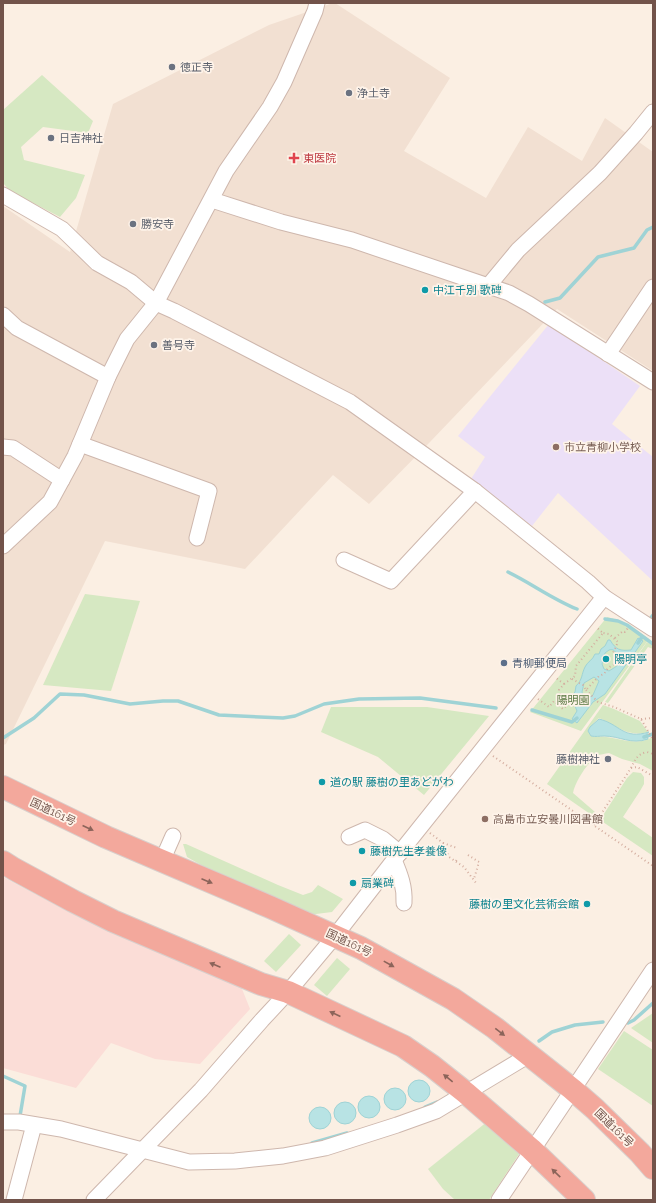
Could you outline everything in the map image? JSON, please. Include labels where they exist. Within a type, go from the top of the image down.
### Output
[{"type":"highway","name":"国道161号","points":[[3,787],[106,837],[361,948],[453,999],[530,1055],[572,1089],[595,1109],[640,1153],[653,1168]]},
{"type":"highway","points":[[3,862],[66,898],[113,921],[261,984],[288,992],[403,1046],[432,1066],[466,1093],[532,1149],[584,1200]]},
{"type":"street","points":[[3,546],[50,502],[80,444],[108,377],[127,339],[156,303],[212,200],[226,171],[270,107],[284,82],[315,11],[317,3]]},
{"type":"street","points":[[489,286],[518,250],[600,173],[636,134],[653,112]]},
{"type":"street","points":[[3,195],[62,229],[97,263],[131,282],[156,303],[350,402],[475,491],[588,582],[604,597],[653,629]]},
{"type":"street","points":[[212,200],[281,222],[352,240],[509,293],[653,382]]},
{"type":"street","points":[[608,354],[653,287]]},
{"type":"street","points":[[3,315],[17,328],[108,377]]},
{"type":"street","points":[[80,444],[209,491],[197,538]]},
{"type":"street","points":[[3,447],[13,448],[62,480]]},
{"type":"street","points":[[344,560],[391,581],[475,491]]},
{"type":"street","points":[[94,1200],[201,1090],[288,992],[335,936],[604,597]]},
{"type":"street","points":[[349,837],[365,830],[383,839],[397,857],[404,892],[404,902]]},
{"type":"street","points":[[162,861],[173,836]]},
{"type":"street","points":[[499,1200],[653,970]]},
{"type":"street","points":[[3,1122],[19,1122],[61,1129],[189,1162],[235,1161],[282,1156],[325,1148],[436,1111],[530,1055]]},
{"type":"street","points":[[14,1200],[34,1125]]},
{"type":"path","points":[[586,690],[599,676],[604,674],[616,663],[617,660],[617,657],[613,653],[618,642],[615,638],[596,627]]},
{"type":"path","points":[[615,638],[623,631],[626,632],[628,629]]},
{"type":"path","points":[[537,698],[549,707],[554,701],[563,709],[570,702],[560,692],[564,684],[575,676],[576,666],[604,633]]},
{"type":"path","points":[[555,677],[564,684]]},
{"type":"path","points":[[572,679],[583,685],[595,700],[641,719],[653,718]]},
{"type":"path","points":[[641,719],[653,740]]},
{"type":"path","points":[[594,824],[639,755],[647,752],[653,754]]},
{"type":"path","points":[[492,756],[594,824],[653,866]]},
{"type":"path","points":[[631,768],[637,768],[653,776]]},
{"type":"path","points":[[429,833],[443,843],[457,848]]},
{"type":"path","points":[[443,843],[449,857],[464,867],[476,883]]},
{"type":"path","points":[[468,854],[479,862],[474,879]]},
{"type":"shaded area","points":[[333,3],[450,78],[404,151],[486,198],[528,127],[582,161],[605,118],[653,152],[653,371],[557,309],[369,504],[333,475],[245,569],[105,541],[6,744],[3,745],[3,206],[70,252],[113,104],[269,25]]},
{"type":"shaded area","name":"市立青柳小学校","points":[[549,324],[640,386],[612,424],[653,457],[653,581],[558,493],[532,526],[471,479],[485,457],[458,436]]},
{"type":"shaded area","points":[[3,877],[77,916],[240,984],[250,1009],[200,1064],[155,1059],[111,1043],[76,1088],[3,1068]]},
{"type":"green space","points":[[42,75],[93,121],[88,133],[43,127],[21,147],[24,160],[85,175],[76,198],[60,217],[10,191],[3,183],[3,110]]},
{"type":"green space","points":[[85,594],[140,601],[111,691],[43,685]]},
{"type":"green space","name":"陽明園","points":[[607,617],[613,618],[634,628],[649,639],[581,731],[530,712]]},
{"type":"green space","points":[[647,642],[653,646],[653,649],[648,647],[608,703],[605,702]]},
{"type":"green space","points":[[603,705],[640,721],[648,732],[628,732],[599,718],[588,731],[591,736],[630,741],[647,740],[653,737],[653,771],[640,764],[622,759],[609,753],[601,754],[593,759],[582,773],[573,793],[595,812],[593,816],[547,784]]},
{"type":"green space","points":[[331,707],[427,707],[489,716],[424,795],[378,757],[321,732]]},
{"type":"green space","points":[[633,772],[641,773],[644,777],[644,784],[623,817],[653,838],[653,856],[600,820],[627,778]]},
{"type":"green space","points":[[183,844],[303,895],[312,892],[318,885],[343,899],[332,912],[308,915],[217,874],[187,857]]},
{"type":"green space","points":[[289,934],[301,945],[276,972],[264,961]]},
{"type":"green space","points":[[337,958],[350,969],[327,996],[314,985]]},
{"type":"green space","points":[[653,1013],[653,1043],[631,1028]]},
{"type":"green space","points":[[624,1031],[653,1050],[653,1106],[598,1069]]},
{"type":"green space","points":[[488,1121],[521,1151],[489,1200],[455,1200],[443,1189],[428,1169]]},
{"type":"water","points":[[638,638],[643,641],[605,694],[593,702],[577,723],[572,719],[577,711],[571,696],[575,692],[576,686],[581,679],[586,665],[595,654],[599,654],[608,640],[610,640],[614,646],[619,649],[631,650]],"holes":[[[609,650],[614,651],[620,660],[619,664],[609,671],[604,669],[602,664],[605,653]],[[594,677],[599,681],[593,695],[587,699],[584,698],[582,692],[584,683]]]},
{"type":"water","points":[[599,719],[612,724],[627,733],[640,734],[649,732],[647,733],[648,739],[642,741],[631,741],[610,736],[591,736],[588,731],[590,727]]},
{"type":"water","points":[[419,1080],[427,1083],[430,1091],[427,1099],[419,1102],[411,1099],[408,1091],[411,1083]]},
{"type":"water","points":[[395,1088],[403,1091],[406,1099],[403,1107],[395,1110],[387,1107],[384,1099],[387,1091]]},
{"type":"water","points":[[369,1096],[377,1099],[380,1107],[377,1115],[369,1118],[361,1115],[358,1107],[361,1099]]},
{"type":"water","points":[[345,1102],[353,1105],[356,1113],[353,1121],[345,1124],[337,1121],[334,1113],[337,1105]]},
{"type":"water","points":[[320,1107],[328,1110],[331,1118],[328,1126],[320,1129],[312,1126],[309,1118],[312,1110]]},
{"type":"waterway","points":[[545,302],[560,298],[598,257],[634,248],[647,230],[653,227]]},
{"type":"waterway","points":[[508,572],[559,601],[577,609]]},
{"type":"waterway","points":[[650,619],[653,615]]},
{"type":"waterway","points":[[605,619],[618,621],[627,625],[653,644]]},
{"type":"waterway","points":[[638,643],[642,637]]},
{"type":"waterway","points":[[3,738],[34,718],[60,694],[84,695],[130,704],[178,701],[219,715],[283,718],[295,716],[324,704],[359,699],[420,698],[496,708]]},
{"type":"waterway","points":[[532,710],[572,722],[577,718]]},
{"type":"waterway","points":[[644,737],[653,734]]},
{"type":"waterway","points":[[628,1023],[634,1020],[653,1003]]},
{"type":"waterway","points":[[539,1041],[552,1032],[575,1025],[603,1022]]},
{"type":"waterway","points":[[3,1076],[25,1086],[20,1116],[22,1117]]},
{"type":"waterway","points":[[425,1107],[437,1102]]},
{"type":"waterway","points":[[312,1143],[347,1133]]},
{"type":"place","name":"徳正寺","points":[[172,67]]},
{"type":"place","name":"浄土寺","points":[[349,93]]},
{"type":"place","name":"日吉神社","points":[[51,138]]},
{"type":"place","name":"東医院","points":[[294,158]]},
{"type":"place","name":"勝安寺","points":[[133,224]]},
{"type":"place","name":"中江千別 歌碑","points":[[425,290]]},
{"type":"place","name":"善号寺","points":[[154,345]]},
{"type":"place","name":"市立青柳小学校","points":[[556,447]]},
{"type":"place","name":"陽明亭","points":[[606,659]]},
{"type":"place","name":"青柳郵便局","points":[[504,663]]},
{"type":"place","name":"藤樹神社","points":[[608,759]]},
{"type":"place","name":"道の駅 藤樹の里あどがわ","points":[[322,782]]},
{"type":"place","name":"高島市立安曇川図書館","points":[[485,819]]},
{"type":"place","name":"藤樹先生孝養像","points":[[362,851]]},
{"type":"place","name":"扇業碑","points":[[353,883]]},
{"type":"place","name":"藤樹の里文化芸術会館","points":[[587,904]]}]
